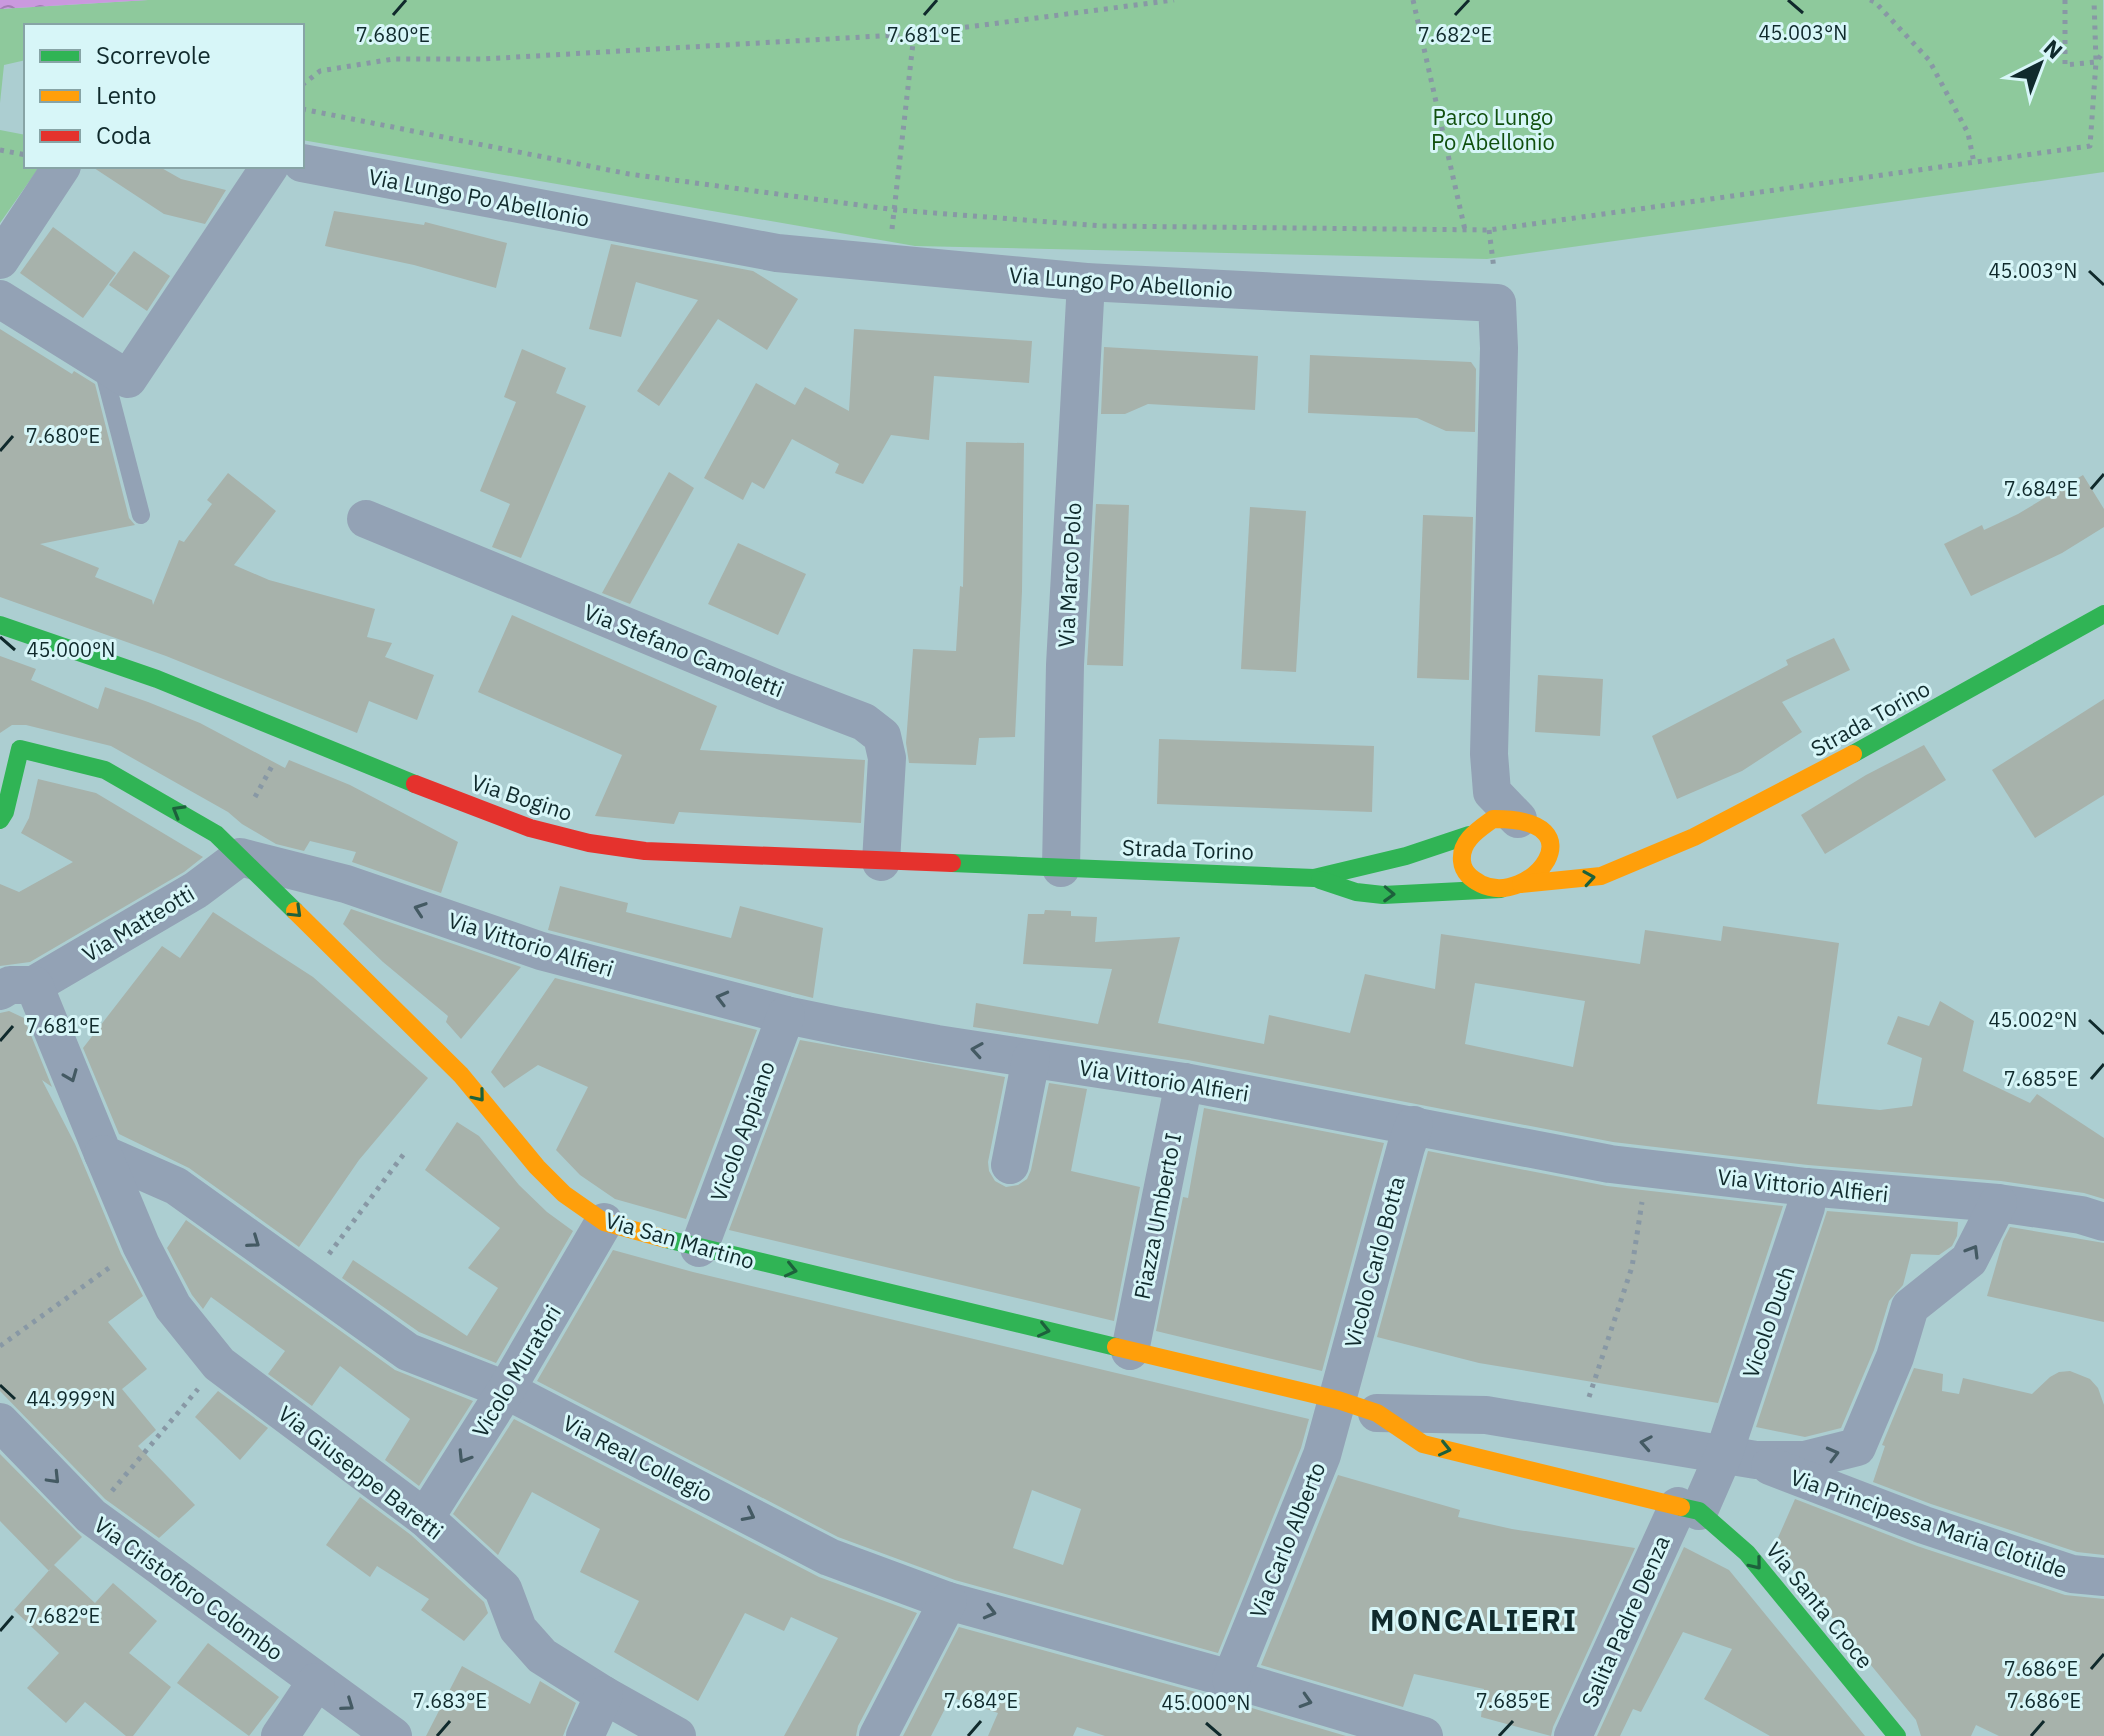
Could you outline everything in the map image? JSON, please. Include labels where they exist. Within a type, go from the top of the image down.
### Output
[{"type":"main road","name":"Strada Torino","points":[[1314,878],[1356,892],[1383,895],[1502,889],[1521,884],[1601,876],[1694,837],[1791,787],[2104,614]]},
{"type":"main road","name":"Via Bogino","points":[[0,625],[157,679],[474,808],[530,828],[589,843],[645,851],[1061,868]]},
{"type":"main road","points":[[0,820],[5,812],[10,747]]},
{"type":"main road","name":"Via San Martino","points":[[10,747],[105,770],[216,834],[461,1075],[537,1167],[564,1194],[604,1222],[699,1248],[1338,1400],[1377,1413],[1423,1444],[1688,1508]]},
{"type":"main road","name":"Strada Torino","points":[[1061,868],[1314,878],[1406,856],[1472,833],[1493,819],[1532,826],[1551,845],[1550,857],[1533,877],[1521,884]]},
{"type":"main road","points":[[1532,826],[1568,847]]},
{"type":"main road","points":[[1472,833],[1462,847],[1459,861],[1463,872],[1473,881],[1502,889]]},
{"type":"main road","name":"Strada Torino","points":[[1623,847],[1653,852]]},
{"type":"main road","name":"Via Santa Croce","points":[[1688,1508],[1747,1553],[1897,1736]]},
{"type":"street","name":"Via Lungo Po Abellonio","points":[[304,163],[777,253],[1086,282],[1497,303],[1499,348],[1489,754],[1492,792],[1532,826]]},
{"type":"street","points":[[0,260],[61,168]]},
{"type":"street","points":[[0,299],[114,371],[268,168]]},
{"type":"street","name":"Via Marco Polo","points":[[1061,868],[1067,620],[1086,282]]},
{"type":"street","name":"Via Stefano Camoletti","points":[[366,519],[864,722],[882,736],[887,758],[881,862]]},
{"type":"street","name":"Via Lungo Po Abellonio","points":[[1472,833],[1476,784],[1489,754]]},
{"type":"street","name":"Via Matteotti","points":[[17,988],[196,890],[240,857]]},
{"type":"street","name":"Via Vittorio Alfieri","points":[[240,857],[346,884],[541,951],[786,1015],[937,1044],[1184,1082],[1610,1164],[1806,1187],[1998,1203],[2081,1215],[2104,1222]]},
{"type":"street","points":[[17,988],[103,1154]]},
{"type":"street","name":"Vicolo Appiano","points":[[699,1248],[786,1015]]},
{"type":"street","points":[[1010,1165],[1031,1059]]},
{"type":"street","name":"Piazza Umberto I","points":[[1130,1351],[1184,1082]]},
{"type":"street","name":"Vicolo Carlo Botta","points":[[1338,1400],[1414,1125]]},
{"type":"street","name":"Via Giuseppe Baretti","points":[[103,1154],[141,1245],[173,1307],[219,1364],[425,1518],[503,1589],[518,1629],[542,1656],[677,1736]]},
{"type":"street","name":"Via Real Collegio","points":[[103,1154],[176,1186],[408,1352],[506,1390],[829,1557],[948,1601],[1424,1736]]},
{"type":"street","name":"Vicolo Duch","points":[[1688,1508],[1739,1458],[1806,1207],[1806,1187]]},
{"type":"street","points":[[1377,1413],[1486,1415],[1739,1458],[1805,1460],[1857,1447],[1895,1357],[1910,1307],[1969,1260],[1998,1203]]},
{"type":"street","name":"Vicolo Muratori","points":[[425,1518],[506,1390],[604,1222]]},
{"type":"street","name":"Via Carlo Alberto","points":[[1231,1679],[1322,1455],[1338,1400]]},
{"type":"street","name":"Via Cristoforo Colombo","points":[[0,1422],[91,1516],[393,1736]]},
{"type":"street","name":"Via Principessa Maria Clotilde","points":[[1739,1458],[1924,1525],[2072,1574],[2104,1577]]},
{"type":"street","name":"Salita Padre Denza","points":[[1573,1736],[1688,1508]]},
{"type":"street","points":[[878,1736],[948,1601]]},
{"type":"street","points":[[280,1736],[316,1682]]},
{"type":"street","points":[[585,1736],[604,1695]]},
{"type":"lane","points":[[114,371],[141,515]]},
{"type":"path","points":[[304,83],[320,71],[393,59],[483,59],[914,34],[1174,0]]},
{"type":"path","points":[[1413,0],[1465,230]]},
{"type":"path","points":[[1870,0],[1929,60],[1968,133],[1974,163]]},
{"type":"path","points":[[2065,0],[2065,65],[2096,62],[2104,51]]},
{"type":"path","points":[[304,109],[629,174],[896,210],[1102,226],[1505,228],[2090,146],[2096,62],[2094,0]]},
{"type":"path","points":[[882,265],[896,210],[914,34]]},
{"type":"path","points":[[0,150],[24,155]]},
{"type":"path","points":[[309,1281],[406,1151]]},
{"type":"path","points":[[1591,1385],[1632,1267],[1643,1191]]},
{"type":"path","points":[[0,1346],[141,1245]]},
{"type":"path","points":[[91,1516],[219,1364]]},
{"type":"green space","name":"Parco Lungo Po Abellonio","points":[[148,0],[2103,0],[2104,172],[1487,259],[915,246],[304,140],[304,24],[24,24],[24,60],[4,65],[0,103],[0,9]]},
{"type":"green space","points":[[0,130],[24,135],[24,168],[39,168],[0,223]]},
{"type":"water","points":[[0,0],[148,0],[0,9]]},
{"type":"building","points":[[94,168],[162,168],[181,179],[226,190],[205,224],[164,214]]},
{"type":"building","points":[[334,211],[424,225],[425,222],[507,243],[496,288],[414,265],[325,246]]},
{"type":"building","points":[[53,227],[116,273],[83,318],[20,273]]},
{"type":"building","points":[[611,244],[753,271],[798,299],[767,350],[718,319],[659,406],[637,391],[698,300],[636,282],[621,337],[589,329]]},
{"type":"building","points":[[134,251],[170,276],[147,311],[109,285]]},
{"type":"building","points":[[0,329],[72,374],[74,371],[95,384],[129,518],[135,525],[40,544],[99,568],[95,577],[152,600],[153,605],[179,540],[184,542],[212,504],[207,500],[228,473],[276,511],[234,565],[269,580],[375,609],[367,637],[392,643],[385,657],[434,675],[417,720],[369,701],[357,733],[166,656],[0,597]]},
{"type":"building","points":[[854,329],[1032,341],[1029,383],[934,376],[929,440],[891,435],[863,484],[835,473],[839,464],[792,439],[764,489],[752,482],[743,500],[704,478],[756,383],[795,405],[805,387],[849,411]]},
{"type":"building","points":[[1104,347],[1258,356],[1255,410],[1148,404],[1125,414],[1101,414]]},
{"type":"building","points":[[522,349],[566,368],[556,393],[586,406],[521,558],[492,547],[510,504],[480,491],[516,402],[504,397]]},
{"type":"building","points":[[1310,355],[1471,362],[1476,369],[1475,432],[1446,431],[1417,418],[1308,413]]},
{"type":"building","points":[[966,442],[1024,443],[1022,591],[1015,737],[979,738],[976,765],[909,763],[906,743],[913,649],[956,651],[960,586],[963,587]]},
{"type":"building","points":[[669,472],[694,488],[630,604],[602,593]]},
{"type":"building","points":[[2083,475],[2104,509],[2104,527],[2062,553],[1971,596],[1944,544],[1982,525],[1984,530],[2018,514]]},
{"type":"building","points":[[1096,504],[1129,505],[1123,666],[1087,665]]},
{"type":"building","points":[[1250,507],[1306,511],[1296,672],[1241,669]]},
{"type":"building","points":[[1423,515],[1473,517],[1469,680],[1417,678]]},
{"type":"building","points":[[738,543],[806,574],[778,635],[708,604]]},
{"type":"building","points":[[512,615],[717,706],[700,750],[865,760],[861,823],[679,812],[674,824],[595,816],[622,755],[478,692]]},
{"type":"building","points":[[1834,638],[1850,670],[1782,702],[1802,732],[1742,771],[1677,799],[1652,736],[1788,665],[1786,660]]},
{"type":"building","points":[[0,656],[36,669],[31,680],[98,709],[105,687],[200,723],[285,768],[289,760],[350,785],[458,842],[441,893],[352,862],[356,852],[310,841],[304,851],[276,844],[228,812],[111,746],[26,725],[12,725],[0,733]]},
{"type":"building","points":[[1538,675],[1603,679],[1600,736],[1535,732]]},
{"type":"building","points":[[2104,699],[2104,795],[2035,838],[1992,770]]},
{"type":"building","points":[[1159,739],[1374,746],[1372,812],[1157,804]]},
{"type":"building","points":[[1924,745],[1946,780],[1825,854],[1801,815],[1866,775]]},
{"type":"building","points":[[38,779],[96,793],[203,857],[184,872],[30,962],[0,966],[0,884],[19,892],[73,862],[21,833],[29,818]]},
{"type":"building","points":[[560,886],[628,903],[626,912],[731,938],[740,906],[823,928],[813,998],[548,930]]},
{"type":"building","points":[[351,909],[521,967],[461,1039],[446,1022],[448,1016],[343,924]]},
{"type":"building","points":[[1045,910],[1071,911],[1071,916],[1097,917],[1095,942],[1180,937],[1158,1023],[1264,1044],[1269,1015],[1350,1033],[1365,974],[1435,989],[1441,934],[1640,964],[1645,930],[1721,941],[1723,926],[1839,943],[1817,1104],[1880,1110],[1912,1106],[1922,1058],[1887,1044],[1898,1016],[1929,1026],[1940,1001],[1974,1021],[1963,1071],[2030,1103],[2037,1094],[2104,1138],[2104,1199],[2084,1193],[2001,1181],[1808,1165],[1613,1142],[1188,1060],[973,1027],[976,1003],[1098,1024],[1112,969],[1023,964],[1028,914],[1044,914]],"holes":[[[1475,983],[1585,1001],[1573,1067],[1465,1044]]]},
{"type":"building","points":[[213,912],[313,977],[428,1078],[359,1160],[299,1247],[189,1168],[119,1134],[83,1048],[162,946],[180,958]]},
{"type":"building","points":[[555,978],[757,1030],[686,1219],[615,1199],[580,1175],[556,1150],[588,1087],[538,1065],[504,1088],[491,1072]]},
{"type":"building","points":[[9,1011],[24,1018],[52,1087],[42,1080],[75,1144],[121,1254],[143,1296],[108,1322],[147,1369],[122,1389],[156,1430],[138,1446],[195,1505],[159,1538],[105,1499],[0,1391],[0,1013]]},
{"type":"building","points":[[800,1040],[1005,1077],[988,1162],[995,1181],[1006,1187],[1018,1185],[1027,1179],[1031,1170],[1049,1083],[1087,1089],[1071,1171],[1140,1187],[1114,1321],[729,1230]]},
{"type":"building","points":[[1204,1108],[1384,1143],[1322,1371],[1156,1331],[1183,1197],[1188,1198]]},
{"type":"building","points":[[457,1122],[479,1136],[519,1185],[573,1231],[496,1363],[419,1332],[342,1278],[353,1260],[467,1336],[498,1288],[468,1268],[500,1228],[425,1170]]},
{"type":"building","points":[[1428,1151],[1607,1186],[1783,1206],[1718,1403],[1479,1363],[1377,1337]]},
{"type":"building","points":[[1827,1211],[1958,1222],[1957,1236],[1952,1246],[1939,1255],[1911,1254],[1903,1285],[1889,1301],[1874,1350],[1841,1428],[1805,1437],[1756,1427]]},
{"type":"building","points":[[186,1220],[395,1370],[473,1401],[419,1486],[385,1460],[410,1419],[340,1366],[312,1406],[268,1374],[285,1351],[211,1297],[203,1309],[167,1248]]},
{"type":"building","points":[[2010,1227],[2104,1243],[2104,1322],[1987,1296]]},
{"type":"building","points":[[613,1250],[693,1272],[1309,1419],[1301,1448],[1218,1653],[955,1580],[838,1537],[537,1381]],"holes":[[[1032,1490],[1081,1509],[1063,1565],[1013,1548]]]},
{"type":"building","points":[[1914,1368],[1943,1374],[1942,1391],[1959,1394],[1963,1378],[2032,1394],[2059,1372],[2070,1371],[2090,1379],[2098,1388],[2104,1405],[2104,1555],[2077,1552],[1873,1482],[1885,1446],[1882,1445]]},
{"type":"building","points":[[218,1391],[268,1428],[240,1460],[195,1417]]},
{"type":"building","points":[[514,1419],[819,1577],[917,1613],[858,1726],[856,1736],[784,1736],[838,1638],[791,1617],[784,1631],[745,1613],[698,1701],[614,1652],[639,1601],[580,1572],[600,1529],[532,1492],[498,1555],[453,1514]]},
{"type":"building","points":[[0,1454],[82,1537],[54,1565],[95,1603],[113,1583],[157,1621],[129,1653],[171,1687],[133,1736],[126,1736],[85,1702],[66,1723],[27,1688],[59,1653],[14,1610],[49,1571],[0,1521]]},
{"type":"building","points":[[1338,1475],[1460,1510],[1458,1517],[1512,1529],[1635,1548],[1551,1736],[1481,1717],[1484,1689],[1414,1674],[1403,1707],[1261,1665]]},
{"type":"building","points":[[360,1497],[411,1535],[484,1602],[488,1613],[464,1641],[421,1610],[429,1599],[377,1566],[370,1577],[326,1545]]},
{"type":"building","points":[[1795,1499],[1917,1546],[2065,1595],[2104,1599],[2104,1736],[1999,1736],[1976,1725],[1971,1736],[1921,1736],[1916,1720],[1774,1547]]},
{"type":"building","points":[[1684,1547],[1729,1570],[1865,1736],[1770,1736],[1704,1699],[1732,1649],[1683,1632],[1641,1712],[1633,1709],[1620,1736],[1597,1736]]},
{"type":"building","points":[[959,1627],[1346,1736],[1105,1736],[1077,1727],[1073,1736],[988,1736],[998,1713],[951,1697],[931,1736],[903,1736]]},
{"type":"building","points":[[208,1643],[279,1697],[249,1736],[177,1683]]},
{"type":"building","points":[[462,1666],[530,1704],[540,1681],[576,1703],[563,1736],[426,1736]]},
{"type":"traffic: fast","points":[[1853,754],[2104,614]]},
{"type":"traffic: fast","points":[[0,625],[157,679],[415,784]]},
{"type":"traffic: fast","points":[[0,820],[5,812],[20,749],[105,770],[216,834],[295,911]]},
{"type":"traffic: fast","points":[[952,863],[1314,878],[1406,856],[1469,835]]},
{"type":"traffic: fast","points":[[1320,880],[1356,892],[1383,895],[1501,889]]},
{"type":"traffic: fast","points":[[666,1239],[1116,1347]]},
{"type":"traffic: fast","points":[[1681,1507],[1699,1511],[1747,1553],[1897,1736]]},
{"type":"traffic: slow","points":[[1521,884],[1601,876],[1694,837],[1853,754]]},
{"type":"traffic: slow","points":[[1493,819],[1526,822],[1544,832],[1550,845],[1547,860],[1535,874],[1519,884],[1500,888],[1481,884],[1464,869],[1462,854],[1467,842],[1493,819]]},
{"type":"traffic: slow","points":[[295,911],[461,1075],[537,1167],[564,1194],[604,1222],[666,1239]]},
{"type":"traffic: slow","points":[[1116,1347],[1338,1400],[1377,1413],[1423,1444],[1681,1507]]},
{"type":"traffic: jam","points":[[415,784],[530,828],[589,843],[645,851],[952,863]]},
{"type":"district","name":"MONCALIERI","points":[[1474,1619]]}]
